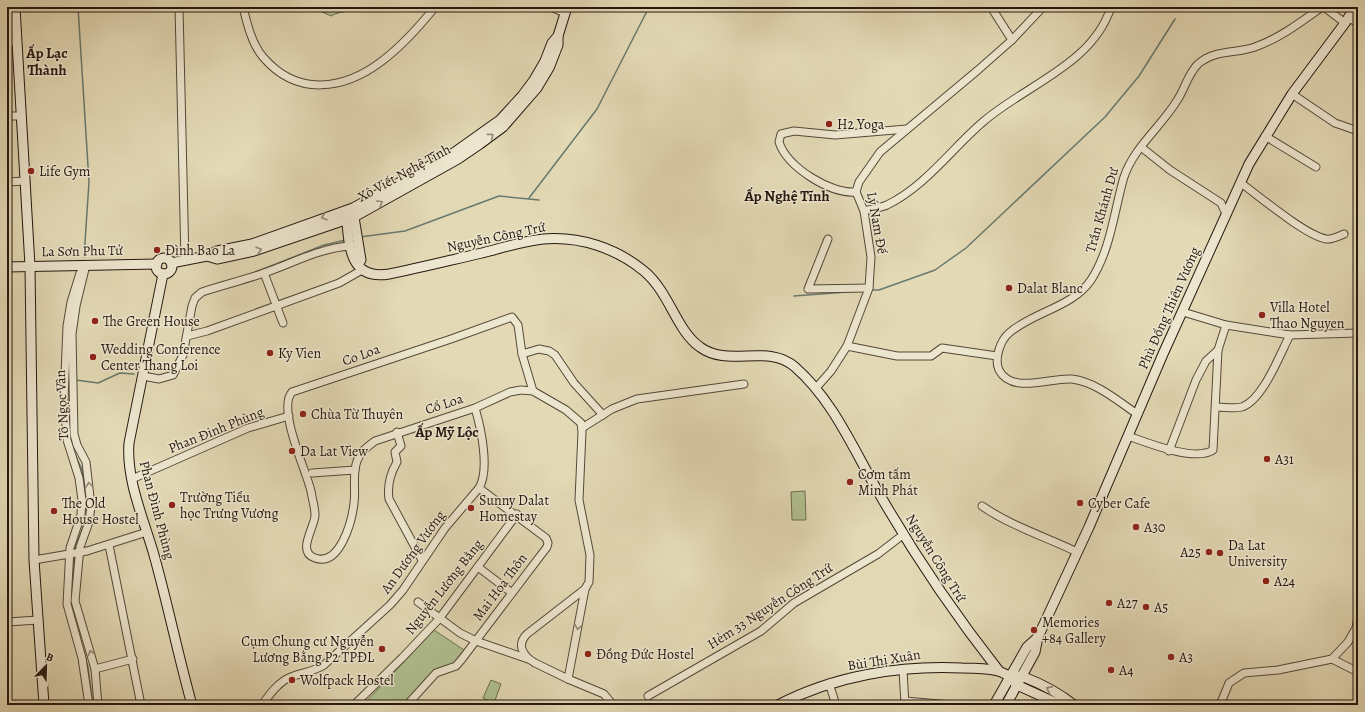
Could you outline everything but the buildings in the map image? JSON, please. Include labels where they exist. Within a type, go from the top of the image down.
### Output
[{"type":"main road","points":[[15,7],[30,266],[34,560],[44,705]]},
{"type":"main road","name":"Phù Đổng Thiên Vương","points":[[1006,705],[1035,652],[1038,637],[1078,552],[1241,183],[1265,136],[1292,94],[1355,7]]},
{"type":"main road","name":"Xô Viết Nghệ Tĩnh","points":[[171,263],[207,256],[217,251],[269,238],[350,214],[458,159],[503,127],[537,88],[549,68],[558,45],[558,36],[566,10]]},
{"type":"main road","points":[[350,214],[354,245],[354,261],[360,267]]},
{"type":"main road","name":"Nguyễn Công Trứ","points":[[360,267],[372,275],[382,275],[544,239],[572,239],[587,242],[620,255],[643,270],[658,284],[683,328],[701,348],[718,355],[777,356],[795,366],[816,388],[828,404],[904,534],[955,613],[999,671]]},
{"type":"main road","points":[[165,259],[171,263],[170,271],[163,274],[157,269],[157,264],[160,260],[165,259]]},
{"type":"main road","name":"La Sơn Phu Tử","points":[[7,267],[157,264]]},
{"type":"main road","name":"Phan Đình Phùng","points":[[163,274],[129,443],[128,457],[132,479],[172,622],[192,705]]},
{"type":"main road","name":"Phù Đổng Thiên Vương","points":[[994,705],[1027,647],[1038,637]]},
{"type":"main road","name":"Bùi Thị Xuân","points":[[778,705],[829,683],[903,670],[942,667],[999,671]]},
{"type":"main road","points":[[999,671],[1010,676],[1022,676],[1062,695],[1074,705]]},
{"type":"main road","points":[[1010,676],[1017,685],[1061,705]]},
{"type":"street","points":[[179,7],[185,261]]},
{"type":"street","points":[[243,7],[248,28],[262,57],[286,78],[317,86],[338,82],[359,75],[381,62],[416,30],[435,7]]},
{"type":"street","points":[[551,7],[566,10]]},
{"type":"street","points":[[991,7],[1012,40]]},
{"type":"street","name":"Lý Nam Đế","points":[[816,388],[831,371],[847,346],[869,288],[871,257],[864,211],[856,192],[859,182],[880,152],[1012,40],[1043,7]]},
{"type":"street","points":[[864,211],[887,205],[909,190],[932,171],[984,121],[1015,97],[1054,74],[1078,56],[1092,40],[1105,21],[1111,7]]},
{"type":"street","name":"Trần Khánh Dư","points":[[997,356],[1004,339],[1009,333],[1079,292],[1091,280],[1098,268],[1113,226],[1128,167],[1132,158],[1177,101],[1190,73],[1198,64],[1206,58],[1224,52],[1240,51],[1256,47],[1281,35],[1323,7],[1347,20],[1358,23]]},
{"type":"street","points":[[7,42],[17,41]]},
{"type":"street","points":[[1292,94],[1335,123],[1358,131]]},
{"type":"street","points":[[7,116],[21,116]]},
{"type":"street","points":[[856,192],[851,193],[829,187],[804,172],[788,159],[779,142],[782,134],[794,131],[835,135],[907,129]]},
{"type":"street","points":[[1265,136],[1316,167]]},
{"type":"street","points":[[1141,147],[1170,170],[1221,203],[1226,214]]},
{"type":"street","points":[[7,182],[25,180]]},
{"type":"street","points":[[1241,183],[1291,220],[1318,236],[1328,239],[1344,234]]},
{"type":"street","points":[[828,239],[808,289],[869,288]]},
{"type":"street","points":[[143,376],[159,379],[173,375],[183,355],[188,336],[192,306],[196,298],[202,292],[264,273],[317,252],[354,245]]},
{"type":"street","name":"Tô Ngọc Vân","points":[[84,265],[72,334],[74,434],[77,445],[86,462],[91,506],[89,522],[79,553],[75,601],[95,668],[98,705]]},
{"type":"street","name":"Tô Ngọc Vân","points":[[84,265],[71,302],[67,326],[65,378],[66,433],[70,451],[76,462],[82,500],[81,515],[70,554],[67,604],[82,658],[89,705]]},
{"type":"street","points":[[188,336],[207,331],[339,283],[360,267]]},
{"type":"street","points":[[264,273],[283,323]]},
{"type":"street","points":[[1183,312],[1226,325],[1290,335],[1358,333]]},
{"type":"street","name":"Co Loa","points":[[355,470],[354,503],[347,531],[335,554],[330,557],[315,558],[309,555],[306,549],[306,542],[314,525],[314,507],[310,487],[294,440],[288,416],[288,399],[290,394],[295,390],[451,339],[512,317],[516,320],[522,354],[533,392]]},
{"type":"street","points":[[1128,436],[1168,451],[1197,453],[1210,452],[1214,450],[1218,350],[1226,325]]},
{"type":"street","points":[[1216,407],[1240,407],[1250,403],[1262,388],[1290,335]]},
{"type":"street","points":[[847,346],[897,356],[931,356],[942,348],[997,356],[996,361],[1000,372],[1011,381],[1027,383],[1063,379],[1081,381],[1094,386],[1138,414]]},
{"type":"street","points":[[522,354],[539,349],[548,350],[555,355],[574,383],[603,414]]},
{"type":"street","points":[[1168,451],[1196,380],[1206,361],[1218,350]]},
{"type":"street","points":[[582,428],[603,414],[637,399],[744,384]]},
{"type":"street","name":"Cổ Loa","points":[[355,470],[360,454],[374,441],[397,432],[475,408],[510,392],[521,390],[533,392]]},
{"type":"street","points":[[533,392],[572,415],[581,423],[582,428],[579,500],[590,562],[590,578],[585,589],[568,679]]},
{"type":"street","name":"An Dương Vương","points":[[262,705],[284,680],[318,669],[362,632],[403,590],[445,528],[479,488],[483,481],[484,468],[479,422],[475,408]]},
{"type":"street","name":"Phan Đinh Phùng","points":[[132,479],[248,428],[288,416]]},
{"type":"street","points":[[397,432],[401,446],[394,452],[397,462],[390,474],[388,489],[389,499],[422,560]]},
{"type":"street","points":[[312,473],[355,470]]},
{"type":"street","name":"Mai Hoa Thôn","points":[[407,705],[436,673],[456,666],[548,543],[546,538],[516,514],[479,488]]},
{"type":"street","points":[[982,506],[1008,521],[1078,552]]},
{"type":"street","name":"Nguyễn Lương Bằng","points":[[354,705],[439,619],[516,514]]},
{"type":"street","points":[[34,560],[79,553],[109,545],[147,532]]},
{"type":"street","name":"Hẻm 33 Nguyễn Công Trứ","points":[[648,696],[756,634],[794,603],[878,554],[904,534]]},
{"type":"street","points":[[109,545],[141,705]]},
{"type":"street","points":[[478,567],[512,593]]},
{"type":"street","points":[[530,660],[520,646],[525,636],[585,589]]},
{"type":"street","points":[[418,602],[439,619],[476,640],[530,660],[568,679],[604,694],[609,698],[613,705]]},
{"type":"street","points":[[1220,705],[1229,683],[1244,673],[1278,670],[1332,659],[1348,642],[1356,628],[1358,617]]},
{"type":"street","points":[[7,622],[38,620]]},
{"type":"street","points":[[95,668],[133,659]]},
{"type":"street","points":[[1332,659],[1358,672]]},
{"type":"street","points":[[903,670],[905,703],[951,705]]},
{"type":"street","points":[[829,683],[836,705]]},
{"type":"green space","points":[[319,7],[370,7],[360,10],[340,12],[331,16],[320,11]]},
{"type":"green space","points":[[805,491],[806,520],[792,520],[791,492]]},
{"type":"green space","points":[[434,630],[464,650],[454,663],[434,670],[402,705],[363,705]]},
{"type":"green space","points":[[491,680],[501,684],[494,703],[483,698]]},
{"type":"waterway","points":[[78,7],[89,182],[84,257]]},
{"type":"waterway","points":[[529,198],[597,109],[646,13],[646,7]]},
{"type":"waterway","points":[[872,290],[879,290],[935,270],[966,248],[1105,117],[1139,76],[1175,19]]},
{"type":"waterway","points":[[360,237],[405,231],[499,196],[539,200]]},
{"type":"waterway","points":[[248,275],[324,245],[346,240]]},
{"type":"waterway","points":[[794,296],[847,292]]},
{"type":"waterway","points":[[188,309],[191,299]]},
{"type":"waterway","points":[[69,373],[70,433]]},
{"type":"waterway","points":[[76,380],[98,383],[120,373],[134,374]]},
{"type":"waterway","points":[[74,452],[82,470],[85,495]]},
{"type":"waterway","points":[[74,551],[83,528],[85,503]]},
{"type":"waterway","points":[[74,555],[74,577]]},
{"type":"waterway","points":[[71,607],[73,583]]},
{"type":"waterway","points":[[80,639],[88,667],[92,698]]},
{"type":"place","name":"H2 Yoga","points":[[829,124]]},
{"type":"place","name":"Life Gym","points":[[31,171]]},
{"type":"place","name":"Đình Bao La","points":[[157,250]]},
{"type":"place","name":"Dalat Blanc","points":[[1009,288]]},
{"type":"place","name":"Villa Hotel Thao Nguyen","points":[[1262,315]]},
{"type":"place","name":"The Green House","points":[[95,321]]},
{"type":"place","name":"Ky Vien","points":[[270,353]]},
{"type":"place","name":"Wedding Conference Center Thang Loi","points":[[93,357]]},
{"type":"place","name":"Chùa Từ Thuyên","points":[[303,414]]},
{"type":"place","name":"Da Lat View","points":[[292,451]]},
{"type":"place","name":"A31","points":[[1267,459]]},
{"type":"place","name":"Cơm tấm Minh Phát","points":[[850,482]]},
{"type":"place","name":"Cyber Cafe","points":[[1080,503]]},
{"type":"place","name":"Trường Tiểu học Trưng Vương","points":[[172,505]]},
{"type":"place","name":"Sunny Dalat Homestay","points":[[471,508]]},
{"type":"place","name":"The Old House Hostel","points":[[54,511]]},
{"type":"place","name":"A30","points":[[1136,527]]},
{"type":"place","name":"A25","points":[[1209,552]]},
{"type":"place","name":"Da Lat University","points":[[1220,553]]},
{"type":"place","name":"A24","points":[[1266,581]]},
{"type":"place","name":"A27","points":[[1109,603]]},
{"type":"place","name":"A5","points":[[1146,607]]},
{"type":"place","name":"Memories +84 Gallery","points":[[1034,630]]},
{"type":"place","name":"Cụm Chung cư Nguyễn Lương Bằng P2 TPĐL","points":[[382,649]]},
{"type":"place","name":"Đồng Đức Hostel","points":[[588,654]]},
{"type":"place","name":"A3","points":[[1171,657]]},
{"type":"place","name":"A4","points":[[1111,670]]},
{"type":"place","name":"Wolfpack Hostel","points":[[292,680]]},
{"type":"district","name":"Ấp Lạc Thành","points":[[47,62]]},
{"type":"district","name":"Ấp Nghệ Tĩnh","points":[[787,196]]},
{"type":"district","name":"Ấp Mỹ Lộc","points":[[447,432]]}]
